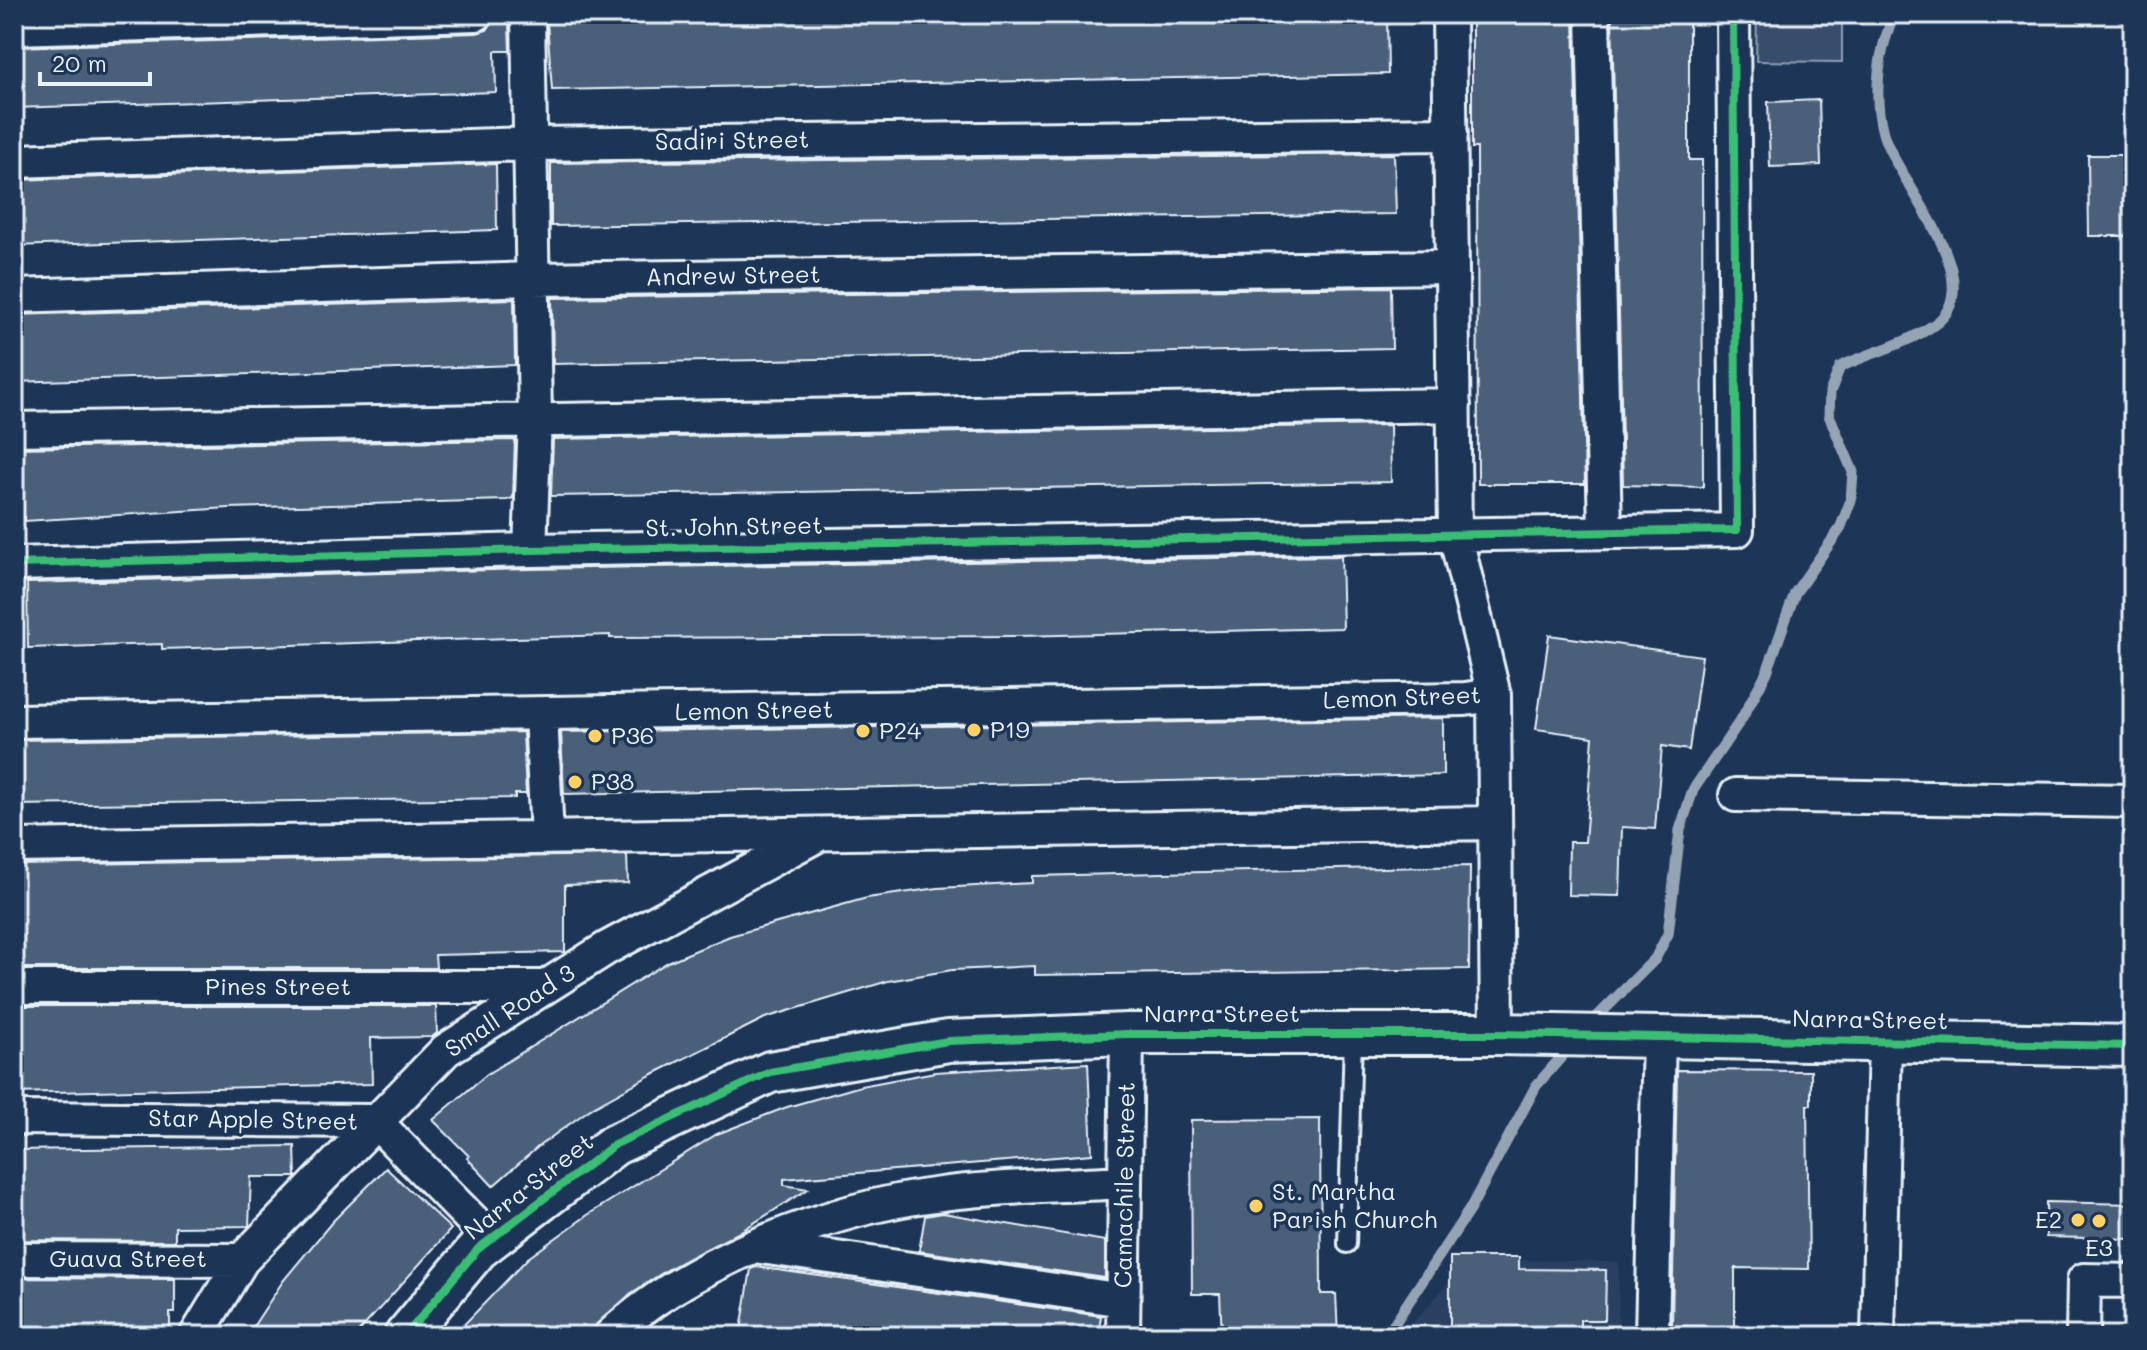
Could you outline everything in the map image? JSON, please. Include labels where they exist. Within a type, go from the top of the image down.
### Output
[{"type":"street","points":[[14,28],[476,14]]},
{"type":"street","points":[[528,14],[535,418],[530,550]]},
{"type":"street","points":[[1449,14],[1455,534],[1494,695],[1497,1034]]},
{"type":"street","points":[[1593,14],[1605,530]]},
{"type":"street","name":"St. John Street","points":[[14,564],[530,550],[1737,530],[1733,14]]},
{"type":"street","name":"Sadiri Street","points":[[14,161],[530,144],[1451,134]]},
{"type":"street","name":"Andrew Street","points":[[14,296],[532,279],[1452,267]]},
{"type":"street","points":[[14,429],[1454,405]]},
{"type":"street","name":"Lemon Street","points":[[14,721],[1465,699],[1494,695]]},
{"type":"street","points":[[541,714],[547,837]]},
{"type":"street","points":[[1736,795],[2133,801]]},
{"type":"street","points":[[14,846],[1493,823]]},
{"type":"street","name":"Small Road 3","points":[[196,1336],[242,1260],[446,1050],[542,987],[822,832]]},
{"type":"street","name":"Pines Street","points":[[14,987],[542,987]]},
{"type":"street","name":"Narra Street","points":[[405,1336],[478,1249],[614,1145],[770,1072],[948,1041],[1127,1034],[1497,1034],[2133,1046]]},
{"type":"street","name":"Camachile Street","points":[[1123,1336],[1127,1034]]},
{"type":"street","points":[[1652,1336],[1659,1035]]},
{"type":"street","points":[[1878,1336],[1885,1041]]},
{"type":"street","name":"Star Apple Street","points":[[14,1118],[375,1121],[491,1239]]},
{"type":"street","points":[[610,1336],[707,1266],[829,1219],[940,1194],[1123,1182]]},
{"type":"street","points":[[758,1246],[1123,1300]]},
{"type":"street","name":"Guava Street","points":[[14,1259],[242,1260]]},
{"type":"street","points":[[2083,1336],[2084,1280],[2133,1281]]},
{"type":"lane","points":[[1347,1244],[1353,1034]]},
{"type":"shaded area","points":[[1757,14],[1842,14],[1842,62],[1756,61]]},
{"type":"shaded area","points":[[1470,1259],[1619,1262],[1618,1336],[1401,1336]]},
{"type":"building","points":[[969,14],[1387,14],[1388,74],[552,90],[547,22]]},
{"type":"building","points":[[1472,14],[1574,14],[1585,484],[1478,484],[1477,148],[1472,148]]},
{"type":"building","points":[[1612,14],[1689,14],[1689,160],[1702,160],[1703,487],[1623,485]]},
{"type":"building","points":[[493,21],[509,22],[510,51],[495,51],[496,92],[14,108],[14,47],[477,33],[487,30]]},
{"type":"building","points":[[1819,100],[1821,165],[1770,167],[1768,102]]},
{"type":"building","points":[[1394,154],[1396,214],[551,226],[551,163]]},
{"type":"building","points":[[2088,155],[2133,155],[2133,236],[2089,236]]},
{"type":"building","points":[[496,164],[497,230],[14,246],[14,180]]},
{"type":"building","points":[[1391,287],[1392,348],[553,364],[552,298]]},
{"type":"building","points":[[514,299],[515,365],[14,382],[14,315]]},
{"type":"building","points":[[1390,425],[1391,482],[551,496],[553,439]]},
{"type":"building","points":[[515,440],[513,498],[507,500],[229,508],[25,521],[25,517],[14,517],[14,448]]},
{"type":"building","points":[[1341,556],[1343,628],[1019,636],[610,638],[610,635],[162,649],[162,644],[28,648],[27,583],[530,569]]},
{"type":"building","points":[[1549,635],[1702,656],[1689,750],[1662,746],[1655,829],[1622,827],[1620,896],[1568,895],[1569,842],[1585,842],[1593,737],[1536,729]]},
{"type":"building","points":[[1443,718],[1443,775],[564,794],[561,732]]},
{"type":"building","points":[[523,732],[526,794],[515,794],[515,798],[14,805],[14,740]]},
{"type":"building","points":[[627,855],[628,883],[565,885],[565,952],[435,955],[436,968],[14,968],[14,865]]},
{"type":"building","points":[[1470,866],[1469,969],[1035,975],[1035,966],[952,970],[888,981],[765,1018],[649,1076],[593,1107],[539,1146],[493,1186],[467,1158],[469,1156],[433,1120],[487,1074],[668,962],[730,936],[867,898],[938,888],[1032,883],[1032,876]]},
{"type":"building","points":[[14,1006],[436,1006],[437,1033],[432,1037],[371,1038],[372,1084],[14,1093]]},
{"type":"building","points":[[1088,1063],[1092,1154],[784,1179],[784,1185],[808,1189],[630,1294],[586,1336],[453,1336],[528,1258],[589,1214],[717,1134],[787,1107],[861,1086],[935,1072]]},
{"type":"building","points":[[1677,1070],[1811,1071],[1811,1105],[1807,1105],[1809,1269],[1735,1268],[1735,1327],[1672,1326]]},
{"type":"building","name":"St. Martha Parish Church","points":[[1320,1119],[1321,1294],[1336,1294],[1338,1336],[1222,1336],[1220,1294],[1192,1294],[1191,1120]]},
{"type":"building","points":[[295,1146],[296,1177],[251,1177],[249,1226],[175,1227],[175,1241],[14,1240],[14,1150]]},
{"type":"building","points":[[386,1168],[451,1229],[355,1336],[247,1336],[283,1281],[332,1222]]},
{"type":"building","points":[[2046,1202],[2133,1204],[2133,1239],[2046,1237]]},
{"type":"building","points":[[943,1213],[1105,1241],[1105,1278],[919,1251],[925,1216]]},
{"type":"building","points":[[1450,1257],[1519,1257],[1519,1269],[1606,1270],[1605,1320],[1580,1320],[1580,1336],[1450,1336]]},
{"type":"building","points":[[756,1267],[1101,1316],[1098,1336],[740,1336],[751,1269]]},
{"type":"building","points":[[14,1278],[175,1279],[175,1313],[170,1313],[170,1336],[14,1336]]},
{"type":"waterway","points":[[1587,1027],[1655,959],[1668,934],[1680,830],[1693,790],[1742,718],[1767,672],[1795,593],[1840,529],[1851,500],[1853,472],[1829,415],[1830,392],[1840,367],[1924,331],[1935,324],[1950,306],[1953,283],[1947,258],[1936,231],[1891,153],[1880,119],[1878,88],[1881,57],[1895,14]]},
{"type":"waterway","points":[[1386,1336],[1470,1209],[1536,1086],[1571,1046]]},
{"type":"cycle path","points":[[14,564],[530,550],[1737,530],[1733,14]]},
{"type":"cycle path","points":[[405,1336],[478,1249],[614,1145],[770,1072],[948,1041],[1127,1034],[1497,1034],[2133,1046]]},
{"type":"place","name":"P19","points":[[974,730]]},
{"type":"place","name":"P24","points":[[863,731]]},
{"type":"place","name":"P36","points":[[595,736]]},
{"type":"place","name":"P38","points":[[575,782]]},
{"type":"place","name":"St. Martha Parish Church","points":[[1256,1206]]},
{"type":"place","name":"E2","points":[[2078,1220]]},
{"type":"place","name":"E3","points":[[2099,1221]]}]
